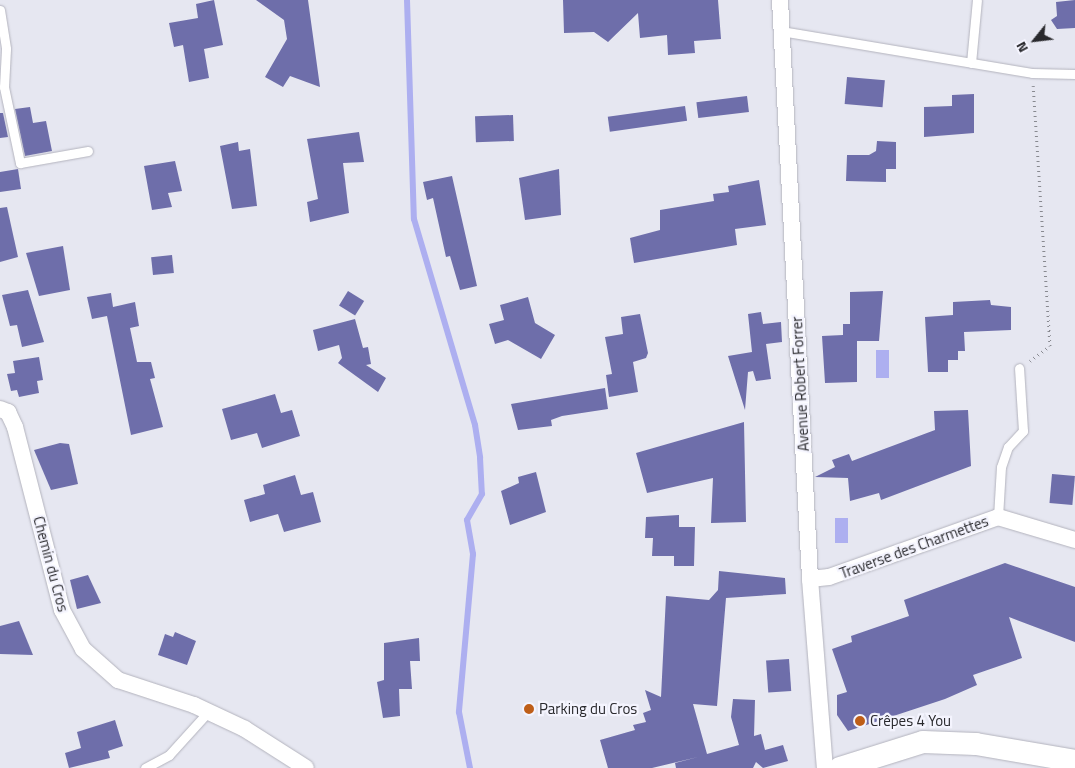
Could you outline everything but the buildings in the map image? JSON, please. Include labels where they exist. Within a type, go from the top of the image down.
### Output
[{"type":"main road","points":[[840,768],[923,742],[976,744],[1075,761]]},
{"type":"street","name":"Avenue Robert Forrer","points":[[780,0],[810,579],[825,768]]},
{"type":"street","name":"Chemin du Cros","points":[[0,409],[8,412],[15,427],[62,610],[83,649],[118,680],[208,712],[245,729],[306,768]]},
{"type":"street","name":"Traverse des Charmettes","points":[[810,579],[829,577],[998,517],[1075,540]]},
{"type":"lane","points":[[971,63],[977,0]]},
{"type":"lane","points":[[0,10],[6,49],[4,87],[20,163],[88,151]]},
{"type":"lane","points":[[781,31],[1032,73],[1075,74]]},
{"type":"lane","points":[[998,517],[1001,467],[1008,447],[1023,431],[1019,368]]},
{"type":"lane","points":[[145,768],[169,755],[208,712]]},
{"type":"path","points":[[1019,368],[1050,346],[1032,73]]},
{"type":"water","points":[[876,350],[889,350],[889,378],[876,378]]},
{"type":"water","points":[[835,518],[848,518],[848,543],[835,543]]},
{"type":"waterway","points":[[407,0],[414,219],[475,425],[480,458],[482,494],[467,520],[473,554],[459,712],[470,768]]},
{"type":"place","name":"Parking du Cros","points":[[529,709]]},
{"type":"place","name":"Crêpes 4 You","points":[[860,721]]}]
